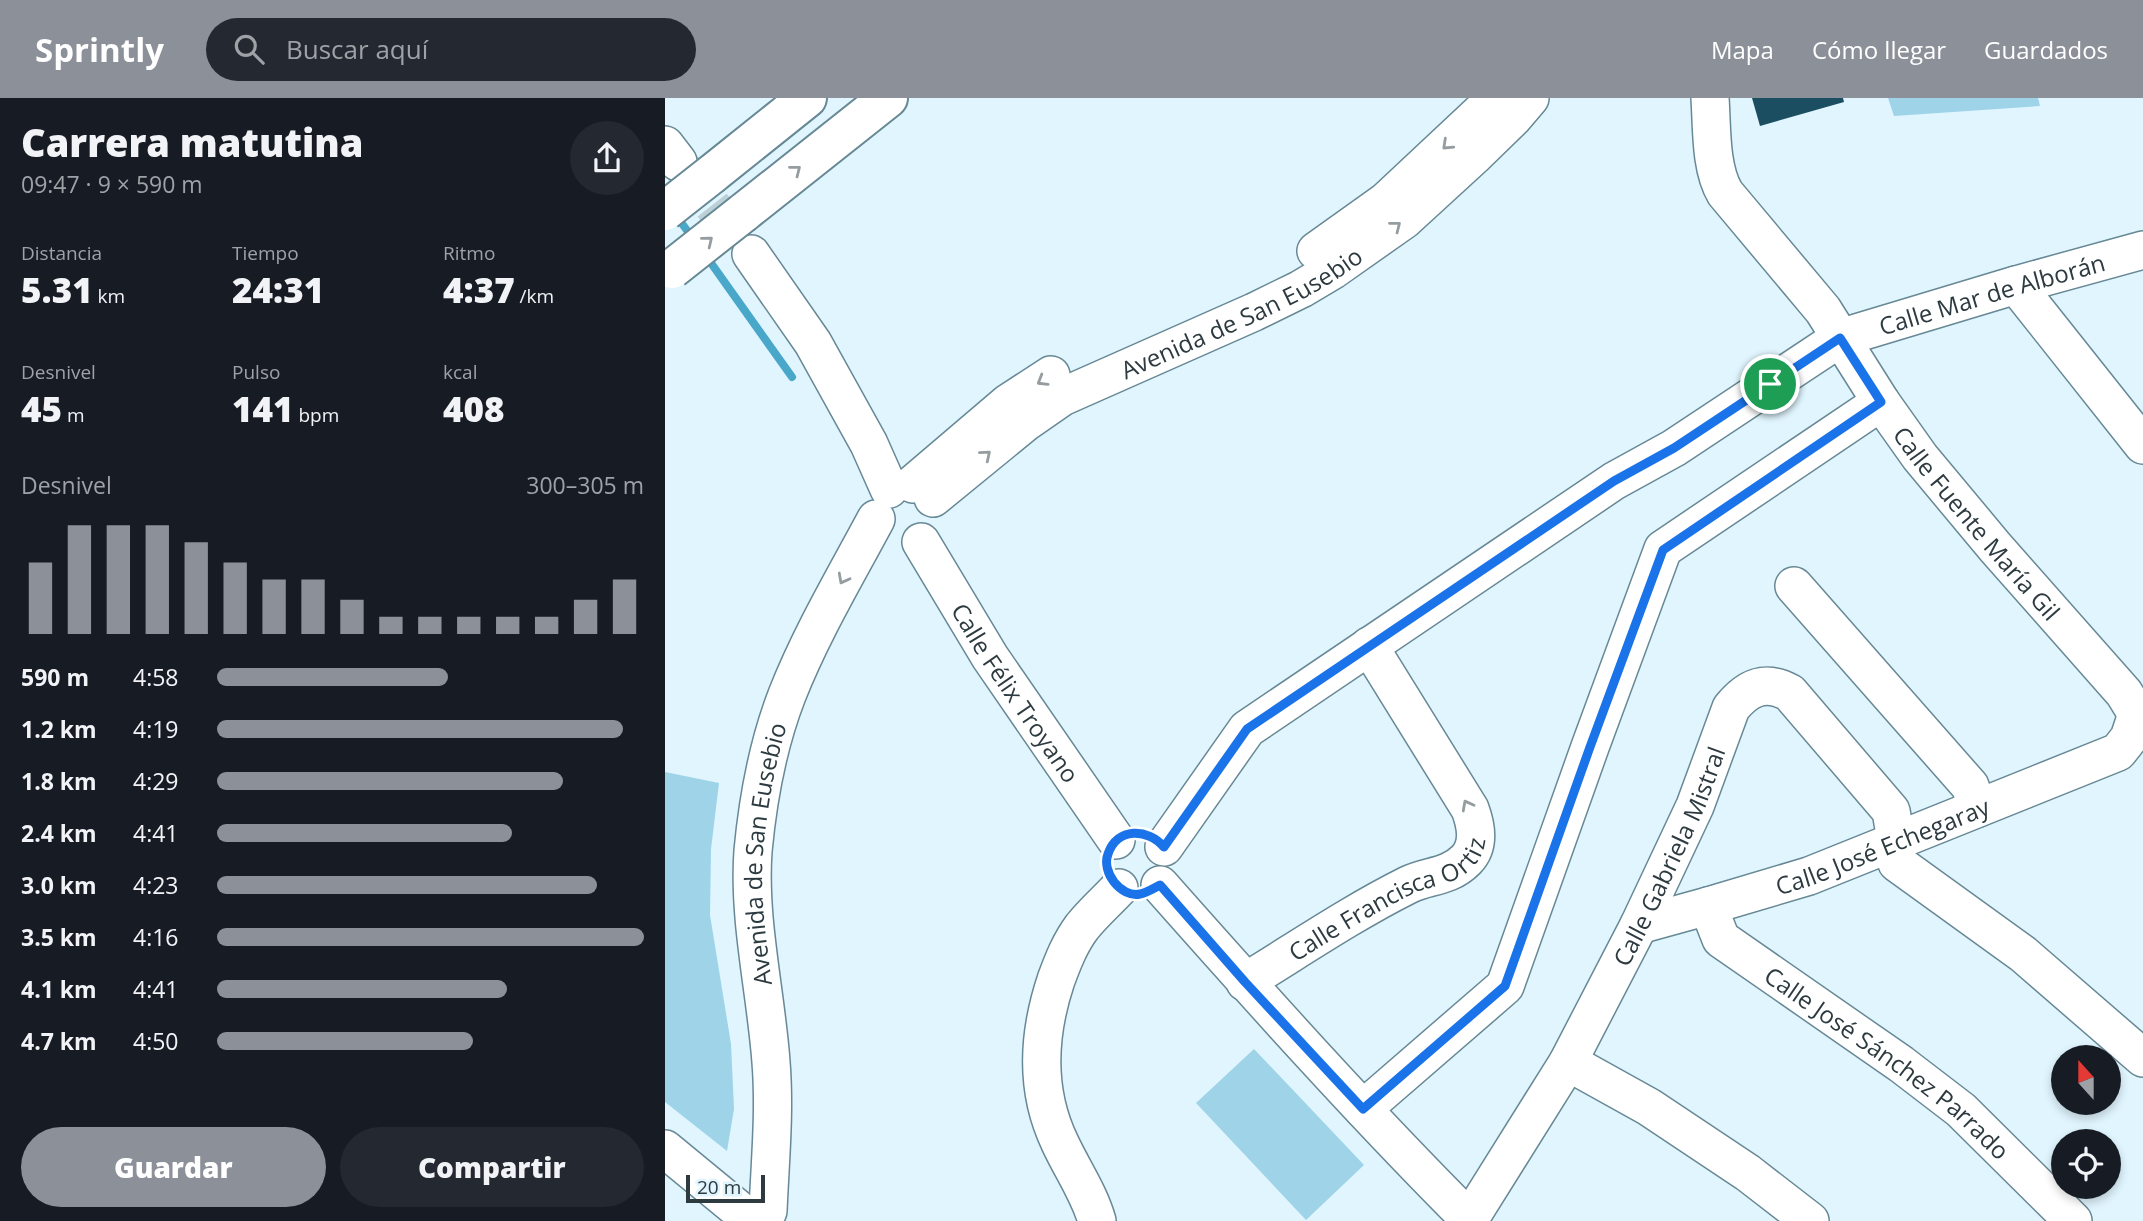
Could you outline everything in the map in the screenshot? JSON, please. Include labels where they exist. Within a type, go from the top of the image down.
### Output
[{"type":"highway","points":[[665,211],[685,160],[807,98]]},
{"type":"highway","points":[[669,272],[888,98]]},
{"type":"street","name":"Avenida de San Eusebio","points":[[770,1218],[796,1122],[795,1073],[777,910],[776,862],[795,751],[811,705],[844,631],[904,512],[1008,403],[1044,378],[1236,293],[1315,251],[1386,201],[1496,98]]},
{"type":"street","name":"Avenida de San Eusebio","points":[[904,512],[1062,397],[1254,312],[1333,270],[1404,219],[1494,136],[1530,98]]},
{"type":"street","name":"Calle Fuente María Gil","points":[[1710,98],[1718,181],[1725,192],[1823,310],[1881,402],[1920,457],[1995,547],[2124,693],[2140,719]]},
{"type":"street","name":"Calle Mar de Alborán","points":[[1164,847],[1247,729],[1614,481],[1674,448],[1840,338],[2016,285],[2143,252]]},
{"type":"street","name":"Calle Félix Troyano","points":[[751,254],[813,343],[904,512],[990,657],[1116,840]]},
{"type":"street","points":[[2016,285],[2143,445]]},
{"type":"street","points":[[1363,1109],[1505,986],[1585,759],[1663,550],[1881,402]]},
{"type":"street","points":[[1794,586],[1970,786],[1978,808]]},
{"type":"street","name":"Calle Francisca Ortiz","points":[[1245,982],[1411,883],[1440,876],[1454,869],[1468,859],[1475,847],[1476,835],[1470,809],[1369,646]]},
{"type":"street","name":"Calle Gabriela Mistral","points":[[1470,1220],[1568,1062],[1639,925],[1695,806],[1731,708],[1740,696],[1753,687],[1763,685],[1772,685],[1790,693],[1891,811],[1896,840]]},
{"type":"street","name":"Calle José Echegaray","points":[[1639,925],[1809,876],[1978,808],[2131,755],[2129,738],[2140,719]]},
{"type":"street","points":[[1139,832],[1149,834],[1164,847],[1168,867],[1160,885],[1141,894],[1131,894],[1119,888],[1112,880],[1106,864],[1108,853],[1116,840],[1139,832]]},
{"type":"street","points":[[1896,840],[1897,863],[2023,954],[2143,1058]]},
{"type":"street","points":[[1160,885],[1245,982],[1470,1220]]},
{"type":"street","points":[[1097,1221],[1078,1176],[1059,1142],[1050,1115],[1042,1087],[1042,1033],[1054,987],[1072,942],[1083,926],[1119,888]]},
{"type":"street","name":"Calle José Sánchez Parrado","points":[[1708,906],[1721,939],[1901,1063],[1961,1111],[2073,1221]]},
{"type":"street","points":[[1568,1062],[1660,1114],[1748,1173],[1810,1221]]},
{"type":"street","points":[[665,1149],[770,1218]]},
{"type":"shaded area","points":[[1888,98],[2038,98],[2040,106],[1894,116]]},
{"type":"shaded area","points":[[665,772],[719,783],[711,849],[710,915],[731,1044],[734,1109],[727,1151],[665,1102]]},
{"type":"shaded area","points":[[1254,1049],[1364,1165],[1306,1220],[1196,1103]]},
{"type":"building","points":[[1752,98],[1843,98],[1844,102],[1760,126]]},
{"type":"waterway","points":[[675,214],[694,240]]},
{"type":"waterway","points":[[706,256],[792,377]]},
{"type":"tunnel","points":[[678,162],[746,248]]},
{"type":"route","points":[[1840,338],[1881,402],[1663,550],[1505,986],[1363,1109],[1245,982],[1160,885],[1141,894],[1131,894],[1119,888],[1112,880],[1106,864],[1108,853],[1120,837],[1139,832],[1149,834],[1164,847],[1247,729],[1614,481],[1674,448],[1770,384],[1840,338]]}]
